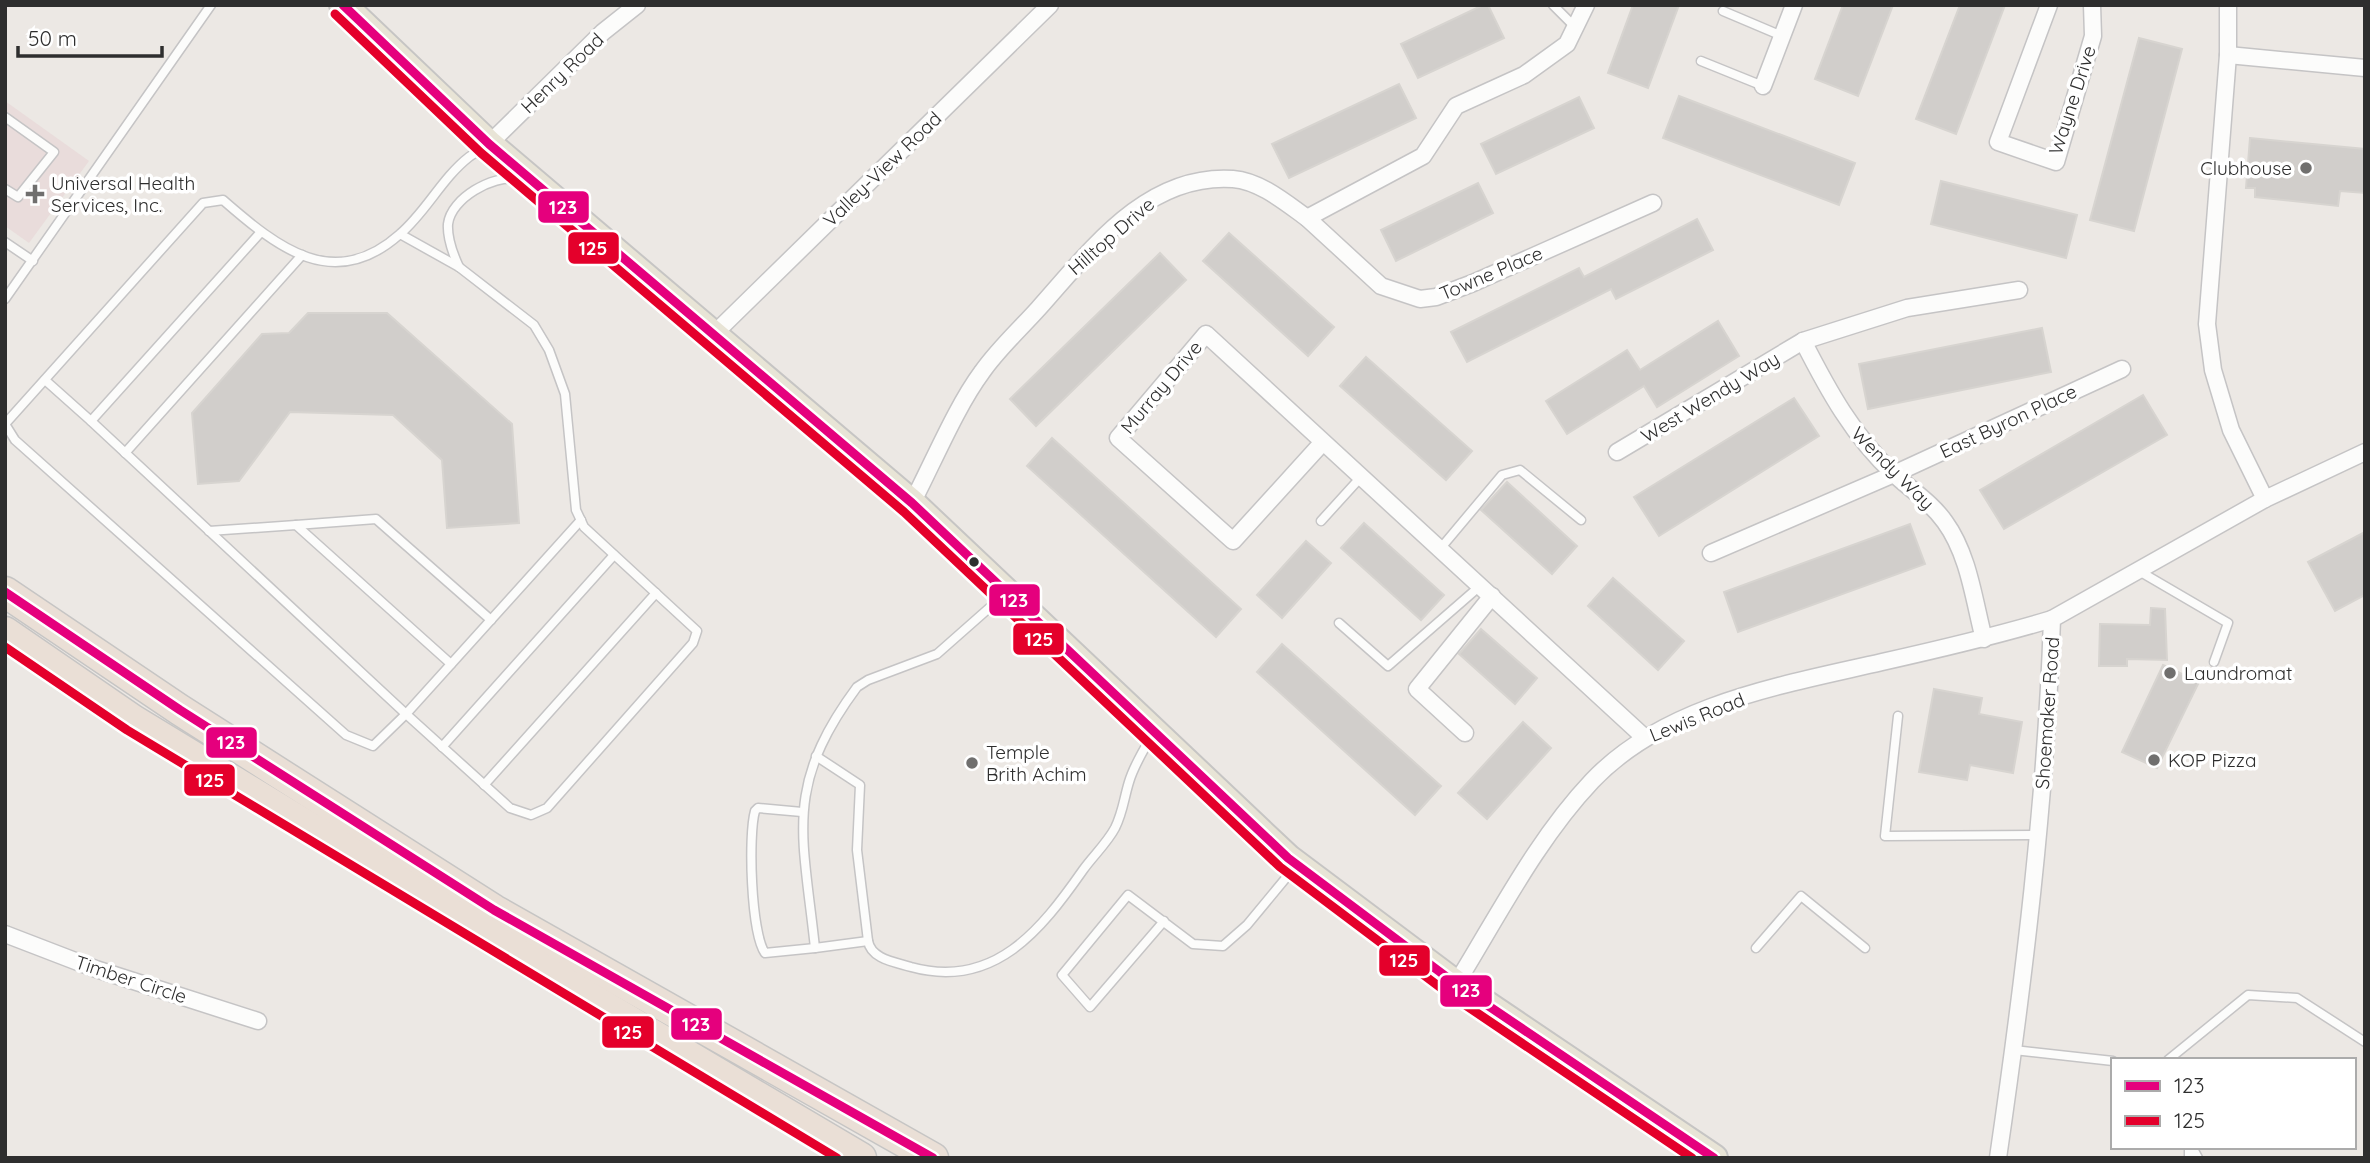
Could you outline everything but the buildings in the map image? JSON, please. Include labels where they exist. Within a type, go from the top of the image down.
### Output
[{"type":"highway","points":[[5,592],[191,718],[494,910],[933,1158]]},
{"type":"highway","points":[[5,632],[133,720],[572,987],[861,1158]]},
{"type":"main road","points":[[343,5],[489,144],[715,332],[912,503],[1297,864],[1456,984],[1714,1158]]},
{"type":"street","name":"Henry Road","points":[[489,144],[603,32],[636,5]]},
{"type":"street","name":"Valley-View Road","points":[[715,332],[1050,5]]},
{"type":"street","points":[[1307,218],[1423,156],[1456,106],[1524,75],[1567,44],[1586,5]]},
{"type":"street","points":[[1763,86],[1794,5]]},
{"type":"street","name":"Wayne Drive","points":[[2049,5],[1998,142],[2056,162],[2093,36],[2092,5]]},
{"type":"street","points":[[2228,5],[2228,55],[2207,324],[2213,370],[2231,430],[2265,499]]},
{"type":"street","points":[[2228,55],[2365,68]]},
{"type":"street","name":"Hilltop Drive","points":[[912,503],[981,373],[1072,267],[1149,199],[1177,185],[1206,179],[1236,179],[1273,194],[1307,218]]},
{"type":"street","name":"Towne Place","points":[[1307,218],[1381,286],[1420,299],[1436,297],[1473,283],[1653,203]]},
{"type":"street","name":"West Wendy Way","points":[[1617,452],[1803,341],[1907,308],[2019,290]]},
{"type":"street","name":"Murray Drive","points":[[1323,442],[1233,541],[1118,438],[1206,334],[1644,737]]},
{"type":"street","name":"Wendy Way","points":[[1803,341],[1851,427],[1894,474],[1927,501],[1946,524],[1965,562],[1984,639]]},
{"type":"street","name":"East Byron Place","points":[[1711,553],[1894,474],[2122,369]]},
{"type":"street","name":"Shoemaker Road","points":[[1998,1158],[2028,945],[2049,710],[2052,619],[2265,499],[2365,452]]},
{"type":"street","points":[[1465,733],[1417,689],[1486,591]]},
{"type":"street","name":"Lewis Road","points":[[1456,984],[1558,823],[1592,780],[1644,737],[1707,709],[1792,683],[1984,639],[2052,619]]},
{"type":"street","name":"Timber Circle","points":[[5,934],[96,969],[258,1021]]},
{"type":"lane","points":[[5,299],[211,5]]},
{"type":"lane","points":[[1553,5],[1576,28]]},
{"type":"lane","points":[[1723,11],[1782,36]]},
{"type":"lane","points":[[1701,61],[1763,86]]},
{"type":"lane","points":[[5,117],[54,152],[18,197],[5,189]]},
{"type":"lane","points":[[489,144],[469,157],[400,234],[363,260],[321,263],[270,241],[223,200],[202,203],[5,424],[15,440],[346,735],[373,746],[406,714],[581,520]]},
{"type":"lane","points":[[459,267],[451,249],[448,223],[464,198],[505,177],[534,182]]},
{"type":"lane","points":[[91,421],[260,233]]},
{"type":"lane","points":[[45,380],[484,785],[510,808],[531,815],[547,808],[693,643],[697,631],[614,555],[581,520],[576,510],[565,394],[549,350],[534,325],[459,267],[400,234]]},
{"type":"lane","points":[[5,242],[33,261]]},
{"type":"lane","points":[[125,453],[302,255]]},
{"type":"lane","points":[[1440,549],[1502,475],[1520,470],[1581,520]]},
{"type":"lane","points":[[1321,521],[1361,477]]},
{"type":"lane","points":[[209,531],[376,519],[491,620]]},
{"type":"lane","points":[[296,525],[451,664]]},
{"type":"lane","points":[[442,747],[614,555]]},
{"type":"lane","points":[[2139,571],[2228,623],[2214,663]]},
{"type":"lane","points":[[1339,623],[1388,666],[1486,591]]},
{"type":"lane","points":[[815,948],[803,855],[802,812],[807,779],[816,756],[857,687],[868,680],[937,654],[1007,592]]},
{"type":"lane","points":[[484,785],[656,593]]},
{"type":"lane","points":[[1898,716],[1885,836],[2038,835]]},
{"type":"lane","points":[[816,756],[860,785],[857,850],[868,941],[873,953],[914,967],[940,971],[988,964],[1028,940],[1048,919],[1114,831],[1124,808],[1129,781],[1154,731]]},
{"type":"lane","points":[[802,812],[758,808],[753,815],[751,856],[762,951],[768,955],[868,941]]},
{"type":"lane","points":[[1164,921],[1090,1007],[1062,975],[1128,895],[1164,921],[1193,944],[1223,946],[1247,925],[1297,864]]},
{"type":"lane","points":[[1756,948],[1801,896],[1865,948]]},
{"type":"lane","points":[[2170,1058],[2248,995],[2297,998],[2365,1042]]},
{"type":"lane","points":[[2014,1050],[2111,1061]]},
{"type":"shaded area","name":"Universal Health Services, Inc.","points":[[5,101],[89,161],[29,243],[5,226]]},
{"type":"transit line","name":"123","points":[[343,5],[489,144],[912,503],[1288,858],[1456,984],[1714,1158]]},
{"type":"transit line","name":"125","points":[[335,14],[481,153],[904,512],[1280,867],[1449,994],[1692,1158]]},
{"type":"transit line","name":"123","points":[[5,592],[180,710],[494,910],[933,1158]]},
{"type":"transit line","name":"125","points":[[5,647],[127,730],[837,1158]]},
{"type":"place","name":"Clubhouse","points":[[2306,168]]},
{"type":"place","name":"Universal Health Services, Inc.","points":[[35,194]]},
{"type":"place","name":"Laundromat","points":[[2170,673]]},
{"type":"place","name":"KOP Pizza","points":[[2154,760]]},
{"type":"place","name":"Temple Brith Achim","points":[[972,763]]}]
